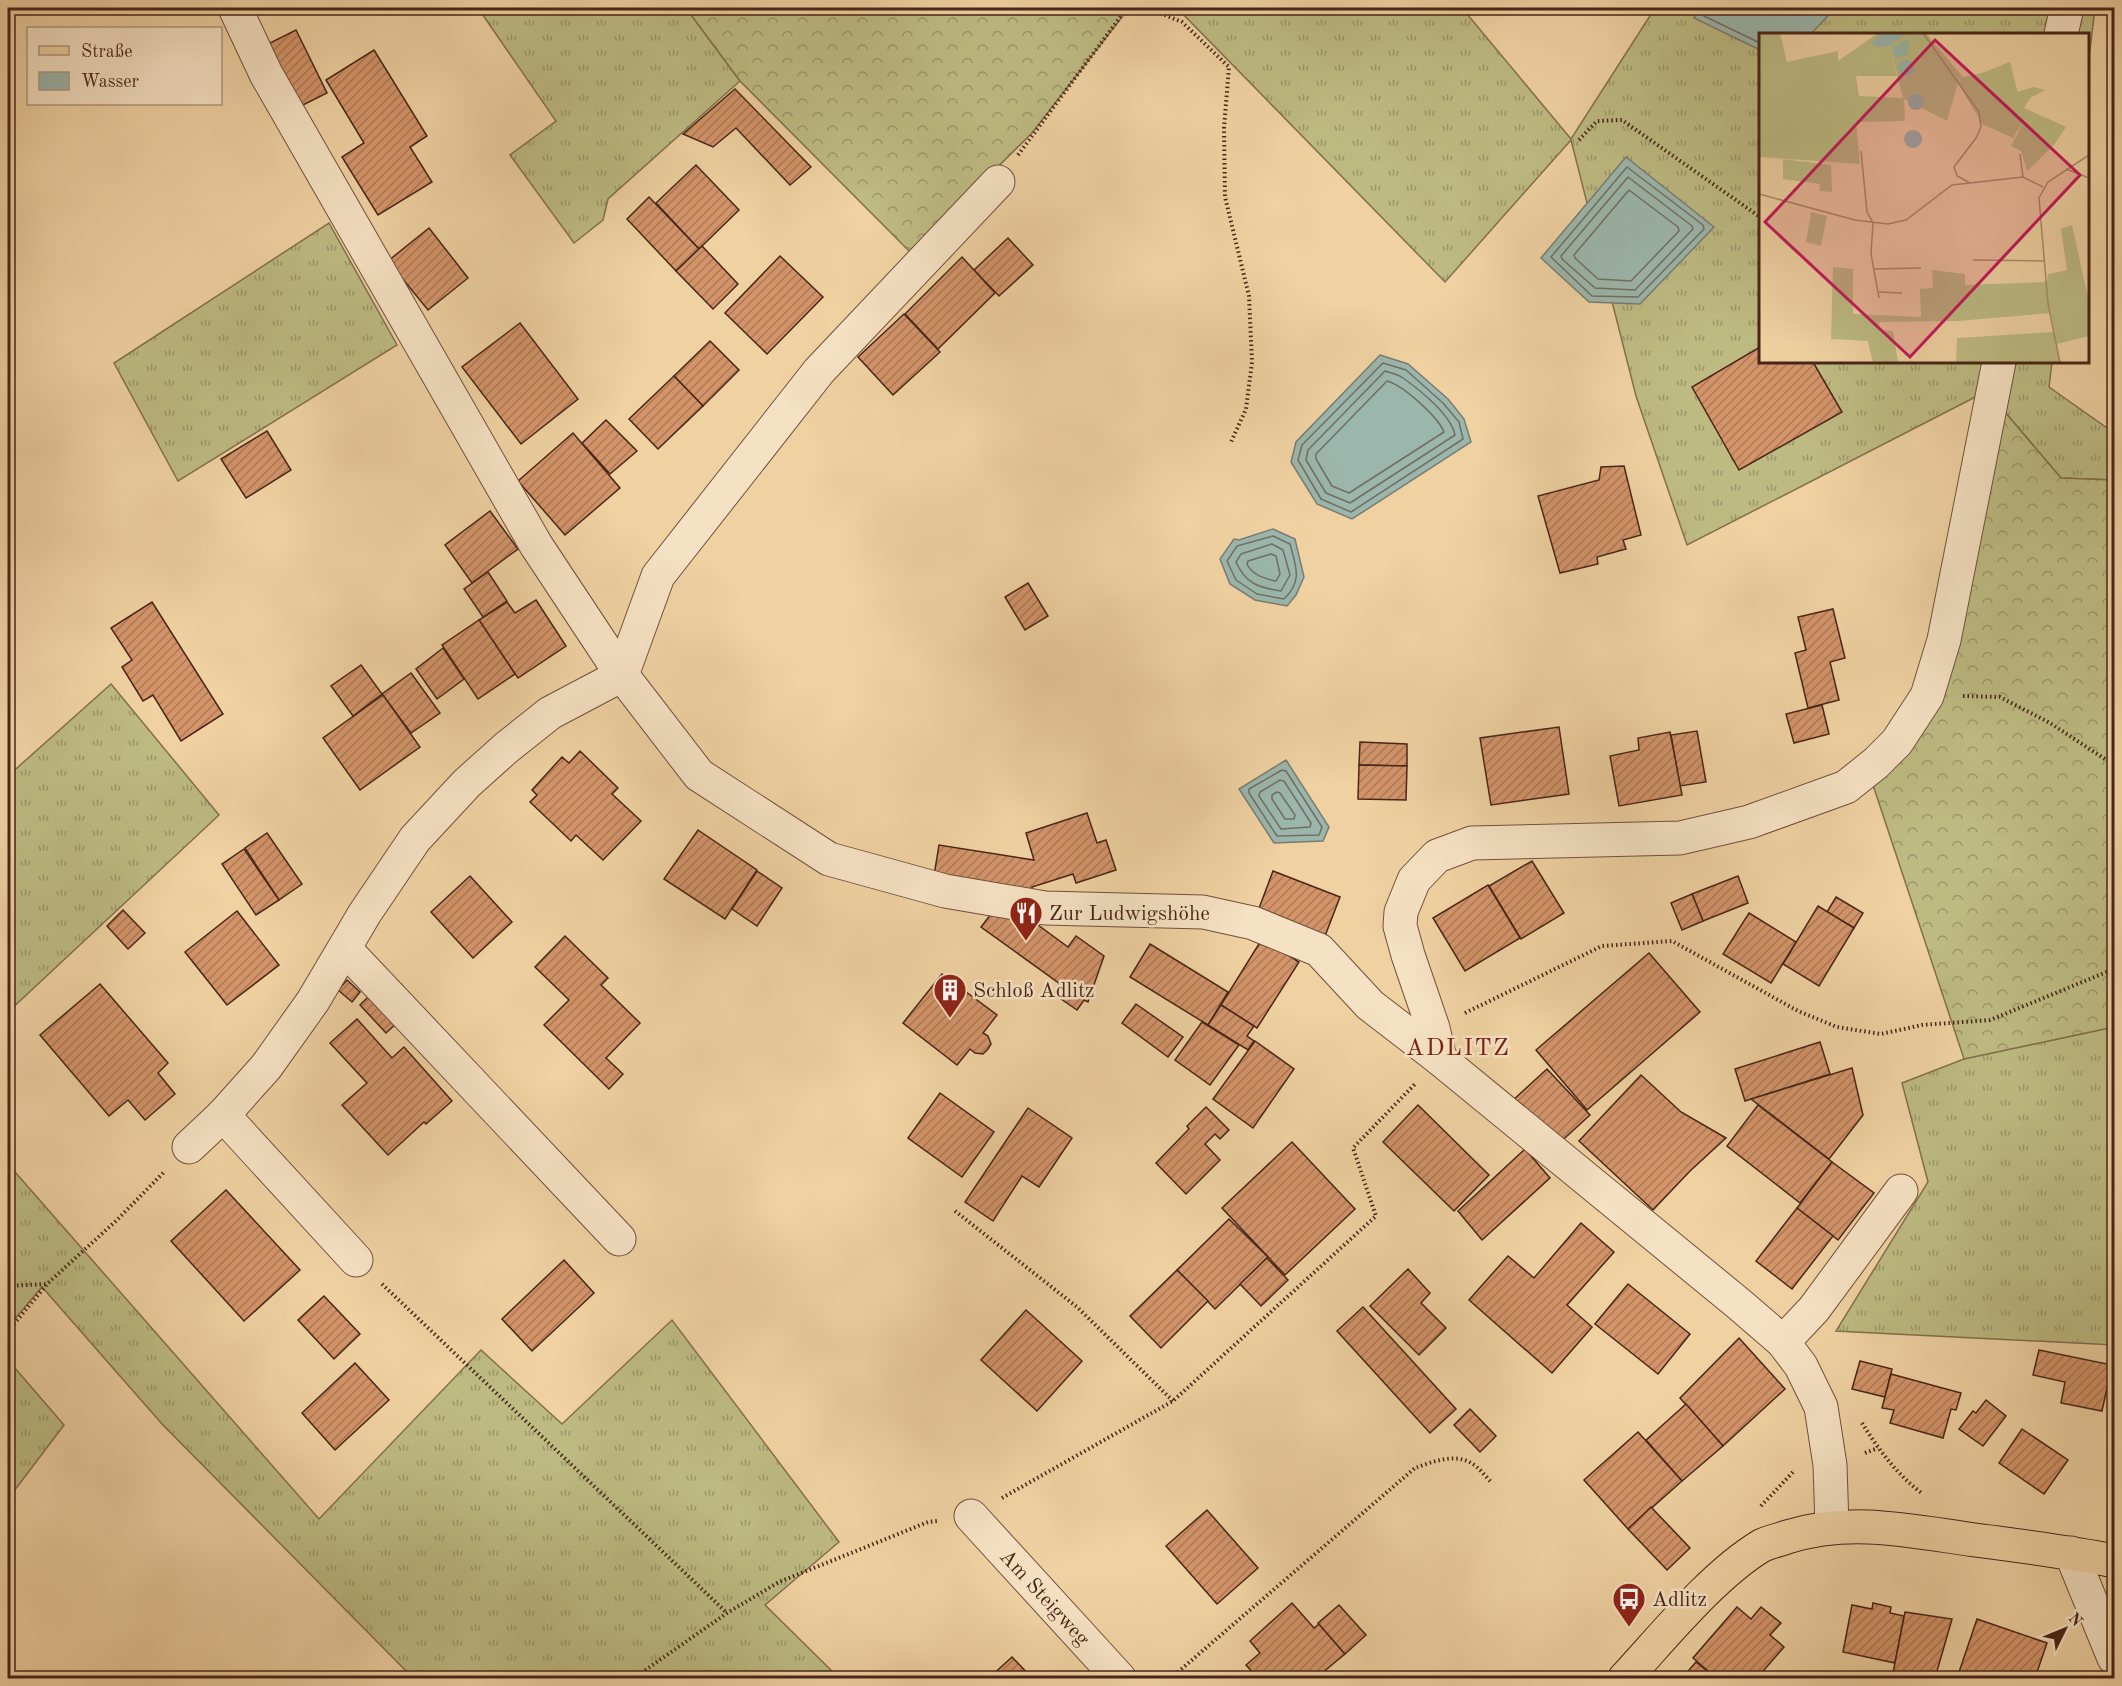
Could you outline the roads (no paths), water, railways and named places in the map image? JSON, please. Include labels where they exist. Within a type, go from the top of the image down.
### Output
[{"type":"main road","points":[[1624,1678],[1735,1564],[1763,1545],[1807,1531],[1832,1526],[1895,1528],[2071,1553],[2115,1562]]},
{"type":"street","points":[[235,8],[266,74],[536,544],[622,675],[699,775],[829,859],[945,891],[1045,908],[1203,912],[1253,923],[1319,950],[1370,1005],[1436,1043],[1783,1342],[1801,1365],[1821,1407],[1830,1465],[1832,1526]]},
{"type":"street","points":[[2061,33],[2067,8]]},
{"type":"street","points":[[189,1147],[223,1115],[266,1067],[313,1001],[365,913],[415,838],[467,783],[550,713],[622,675],[658,576],[819,371],[998,182]]},
{"type":"street","points":[[1436,1043],[1400,926],[1401,912],[1414,880],[1437,856],[1472,843],[1680,838],[1749,822],[1846,787],[1876,763],[1897,742],[1927,696],[1944,640],[1999,363]]},
{"type":"street","points":[[345,949],[620,1239]]},
{"type":"street","points":[[223,1115],[356,1260]]},
{"type":"street","points":[[1783,1342],[1814,1309],[1901,1191]]},
{"type":"street","name":"Am Steigweg","points":[[971,1516],[1119,1678]]},
{"type":"street","points":[[2071,1553],[2115,1658]]},
{"type":"water","points":[[1699,8],[1835,8],[1812,33],[1759,33],[1759,50],[1694,18]]},
{"type":"water","points":[[1626,157],[1714,227],[1640,304],[1589,302],[1541,258]]},
{"type":"water","points":[[1380,355],[1408,364],[1448,399],[1464,419],[1471,442],[1352,519],[1317,504],[1291,462],[1296,442]]},
{"type":"water","points":[[1273,529],[1295,539],[1304,577],[1296,595],[1287,606],[1255,600],[1230,584],[1220,559],[1234,539],[1239,540]]},
{"type":"water","points":[[1286,760],[1329,827],[1323,841],[1274,843],[1239,789]]},
{"type":"place","name":"Zur Ludwigshöhe","points":[[1026,942]]},
{"type":"place","name":"Schloß Adlitz","points":[[950,1019]]},
{"type":"place","name":"Adlitz","points":[[1629,1628]]},
{"type":"district","name":"ADLITZ","points":[[1458,1047]]}]
